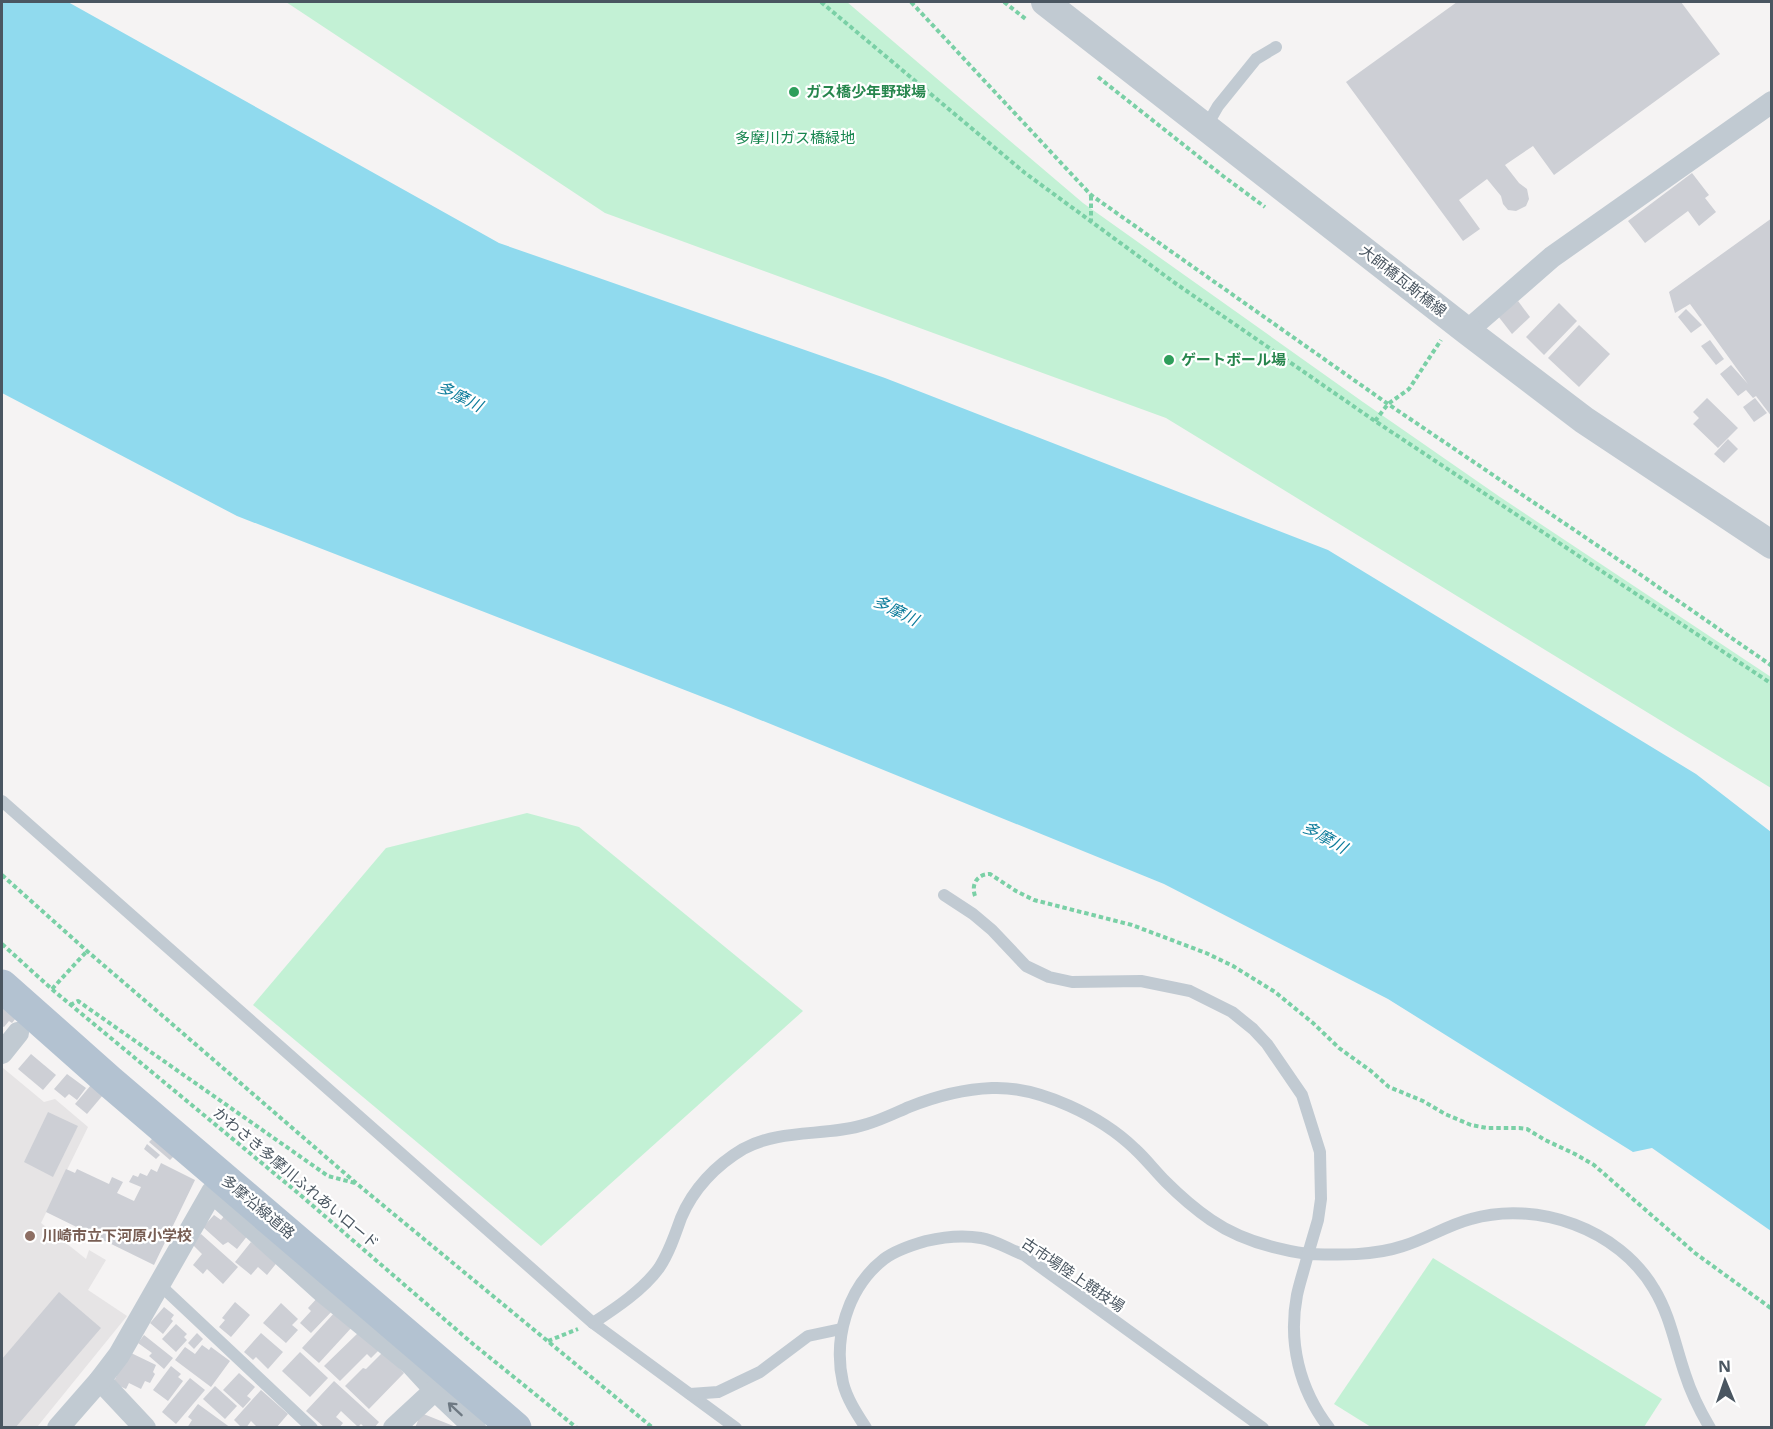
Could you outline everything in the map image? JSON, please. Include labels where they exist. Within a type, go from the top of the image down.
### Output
[{"type":"main road","name":"多摩沿線道路","points":[[2,987],[109,1082],[515,1428]]},
{"type":"street","name":"大師橋瓦斯橋線","points":[[1045,2],[1206,127],[1454,335],[1772,545]]},
{"type":"street","points":[[1454,335],[1552,257],[1772,102]]},
{"type":"street","points":[[2,1053],[18,1033]]},
{"type":"street","points":[[58,1428],[119,1355],[212,1192],[324,1293],[412,1365],[475,1428]]},
{"type":"street","points":[[100,1380],[145,1428]]},
{"type":"street","points":[[394,1428],[435,1390]]},
{"type":"lane","points":[[1206,127],[1218,106],[1256,59],[1276,47]]},
{"type":"lane","points":[[2,801],[593,1323],[736,1428]]},
{"type":"lane","points":[[944,895],[992,930],[1026,966],[1050,977],[1072,982],[1141,981],[1190,991],[1232,1012],[1268,1044],[1302,1095],[1320,1152],[1321,1199],[1318,1220],[1297,1294],[1294,1342],[1303,1383],[1318,1414],[1329,1428]]},
{"type":"lane","points":[[593,1323],[615,1309],[641,1287],[658,1268],[699,1186],[726,1161],[745,1148],[779,1138],[847,1130],[911,1106],[976,1090],[995,1088],[1034,1094],[1081,1112],[1118,1135],[1135,1149],[1167,1183],[1212,1221],[1263,1246],[1308,1254],[1355,1254],[1383,1251],[1404,1246],[1471,1218],[1521,1213],[1568,1221],[1590,1230],[1606,1239],[1625,1255],[1653,1287],[1665,1310],[1685,1376],[1710,1428]]},
{"type":"lane","name":"古市場陸上競技場","points":[[866,1428],[855,1412],[843,1385],[839,1356],[841,1329],[849,1305],[865,1277],[885,1258],[912,1245],[944,1237],[982,1238],[1024,1255],[1263,1428]]},
{"type":"lane","points":[[160,1286],[312,1428]]},
{"type":"lane","points":[[690,1394],[718,1392],[760,1372],[808,1336],[841,1329]]},
{"type":"path","points":[[821,2],[1025,173],[1175,283],[1375,422],[1772,684]]},
{"type":"path","points":[[911,2],[1091,195],[1388,404],[1772,666]]},
{"type":"path","points":[[1091,195],[1091,222]]},
{"type":"path","points":[[1375,422],[1388,404],[1409,389],[1454,335]]},
{"type":"path","points":[[978,902],[973,892],[975,881],[980,876],[990,874],[1034,900],[1132,925],[1206,953],[1233,966],[1275,992],[1339,1048],[1389,1087],[1471,1125],[1487,1128],[1527,1129],[1585,1160],[1660,1221],[1695,1253],[1772,1309]]},
{"type":"path","points":[[2,875],[356,1183],[653,1428]]},
{"type":"path","name":"かわさき多摩川ふれあいロード","points":[[2,944],[70,1005],[298,1193],[473,1344],[577,1428]]},
{"type":"path","points":[[52,989],[87,951]]},
{"type":"path","points":[[70,1005],[78,1001],[328,1176],[356,1183]]},
{"type":"path","points":[[548,1341],[593,1323]]},
{"type":"shaded area","name":"川崎市立下河原小学校","points":[[3,1068],[44,1102],[55,1099],[88,1127],[41,1223],[86,1259],[89,1250],[106,1260],[88,1290],[127,1316],[37,1427],[2,1427]]},
{"type":"green space","name":"多摩川ガス橋緑地","points":[[286,2],[847,2],[1083,203],[1500,497],[1771,677],[1771,788],[1166,418],[605,213]]},
{"type":"green space","points":[[527,813],[579,827],[803,1011],[541,1246],[253,1005],[386,848]]},
{"type":"green space","points":[[1433,1258],[1662,1399],[1644,1427],[1371,1427],[1334,1404]]},
{"type":"water","name":"多摩川","points":[[2,2],[68,2],[499,243],[885,378],[1328,550],[1696,774],[1771,832],[1771,1231],[1652,1148],[1633,1152],[1388,999],[1164,884],[731,708],[237,516],[2,393]]},
{"type":"building","points":[[1457,2],[1681,2],[1720,54],[1554,175],[1533,146],[1505,165],[1519,183],[1527,189],[1529,199],[1526,206],[1516,211],[1508,210],[1501,196],[1487,179],[1459,200],[1480,229],[1463,241],[1346,82]]},
{"type":"building","points":[[1692,173],[1709,195],[1705,198],[1716,212],[1699,226],[1688,211],[1645,243],[1628,221]]},
{"type":"building","points":[[1772,218],[1772,417],[1756,396],[1753,398],[1746,390],[1738,396],[1720,374],[1731,365],[1748,384],[1690,304],[1675,313],[1669,292]]},
{"type":"building","points":[[1518,301],[1530,317],[1512,334],[1498,316]]},
{"type":"building","points":[[1559,303],[1577,321],[1544,355],[1526,337]]},
{"type":"building","points":[[1686,309],[1702,325],[1691,333],[1678,317]]},
{"type":"building","points":[[1579,325],[1610,354],[1579,387],[1548,358]]},
{"type":"building","points":[[1710,340],[1724,359],[1716,365],[1701,346]]},
{"type":"building","points":[[1707,398],[1738,428],[1718,448],[1693,424],[1699,418],[1693,412]]},
{"type":"building","points":[[1755,398],[1767,413],[1754,422],[1743,407]]},
{"type":"building","points":[[1728,439],[1738,449],[1724,463],[1714,454]]},
{"type":"building","points":[[2,1006],[16,1018],[4,1027],[2,1026]]},
{"type":"building","points":[[31,1054],[56,1075],[43,1090],[18,1069]]},
{"type":"building","points":[[67,1074],[86,1088],[77,1100],[69,1094],[65,1098],[54,1089]]},
{"type":"building","points":[[91,1085],[103,1095],[87,1114],[75,1104]]},
{"type":"building","points":[[48,1112],[78,1126],[53,1177],[24,1162]]},
{"type":"building","points":[[153,1138],[174,1156],[170,1160],[149,1142]]},
{"type":"building","points":[[147,1144],[160,1155],[156,1159],[144,1149]]},
{"type":"building","points":[[161,1163],[195,1180],[154,1265],[46,1212],[66,1169],[75,1173],[77,1169],[109,1184],[112,1177],[123,1182],[117,1193],[134,1201],[141,1187],[129,1182],[133,1175],[138,1177],[140,1173],[147,1176],[151,1169],[157,1172]]},
{"type":"building","points":[[214,1215],[221,1220],[225,1215],[248,1235],[237,1249],[228,1242],[223,1245],[203,1227]]},
{"type":"building","points":[[201,1234],[238,1267],[223,1284],[207,1269],[203,1274],[193,1265],[202,1254],[192,1244]]},
{"type":"building","points":[[251,1242],[279,1260],[267,1275],[258,1267],[251,1275],[235,1262]]},
{"type":"building","points":[[59,1292],[101,1328],[15,1428],[2,1428],[2,1359]]},
{"type":"building","points":[[320,1295],[335,1308],[311,1333],[300,1323],[311,1311],[308,1308]]},
{"type":"building","points":[[235,1302],[250,1315],[231,1337],[219,1327],[225,1320],[222,1318]]},
{"type":"building","points":[[281,1303],[298,1319],[292,1325],[298,1330],[286,1343],[263,1323]]},
{"type":"building","points":[[164,1307],[174,1315],[171,1319],[173,1321],[163,1334],[150,1323]]},
{"type":"building","points":[[336,1311],[353,1326],[319,1363],[302,1348]]},
{"type":"building","points":[[176,1324],[187,1334],[184,1337],[187,1340],[176,1352],[162,1339]]},
{"type":"building","points":[[197,1333],[203,1339],[194,1349],[188,1343]]},
{"type":"building","points":[[261,1333],[283,1352],[268,1369],[256,1357],[253,1360],[244,1352]]},
{"type":"building","points":[[358,1333],[381,1348],[371,1358],[367,1354],[340,1381],[324,1366]]},
{"type":"building","points":[[144,1335],[173,1358],[164,1369],[149,1356],[152,1353],[138,1343]]},
{"type":"building","points":[[202,1345],[209,1350],[211,1347],[230,1361],[211,1387],[175,1360],[185,1347],[195,1354]]},
{"type":"building","points":[[129,1352],[156,1365],[153,1372],[155,1374],[150,1383],[145,1381],[141,1389],[129,1383],[126,1389],[113,1383]]},
{"type":"building","points":[[300,1352],[328,1378],[310,1397],[282,1371]]},
{"type":"building","points":[[383,1352],[404,1373],[369,1409],[345,1386]]},
{"type":"building","points":[[171,1366],[181,1374],[178,1377],[183,1381],[168,1401],[153,1390]]},
{"type":"building","points":[[239,1373],[255,1387],[247,1396],[251,1399],[243,1408],[223,1390]]},
{"type":"building","points":[[190,1378],[205,1390],[176,1424],[162,1412]]},
{"type":"building","points":[[334,1381],[379,1422],[374,1428],[365,1428],[361,1424],[358,1427],[341,1411],[336,1417],[343,1423],[339,1428],[325,1428],[306,1411]]},
{"type":"building","points":[[215,1386],[237,1406],[225,1419],[203,1399]]},
{"type":"building","points":[[261,1390],[288,1414],[276,1428],[258,1428],[251,1421],[246,1428],[242,1428],[234,1420]]},
{"type":"building","points":[[198,1404],[231,1428],[187,1428],[192,1420],[188,1417]]},
{"type":"building","points":[[421,1413],[456,1427],[456,1428],[415,1428]]},
{"type":"place","name":"ガス橋少年野球場","points":[[794,92]]},
{"type":"place","name":"ゲートボール場","points":[[1169,360]]},
{"type":"place","name":"川崎市立下河原小学校","points":[[30,1236]]}]
